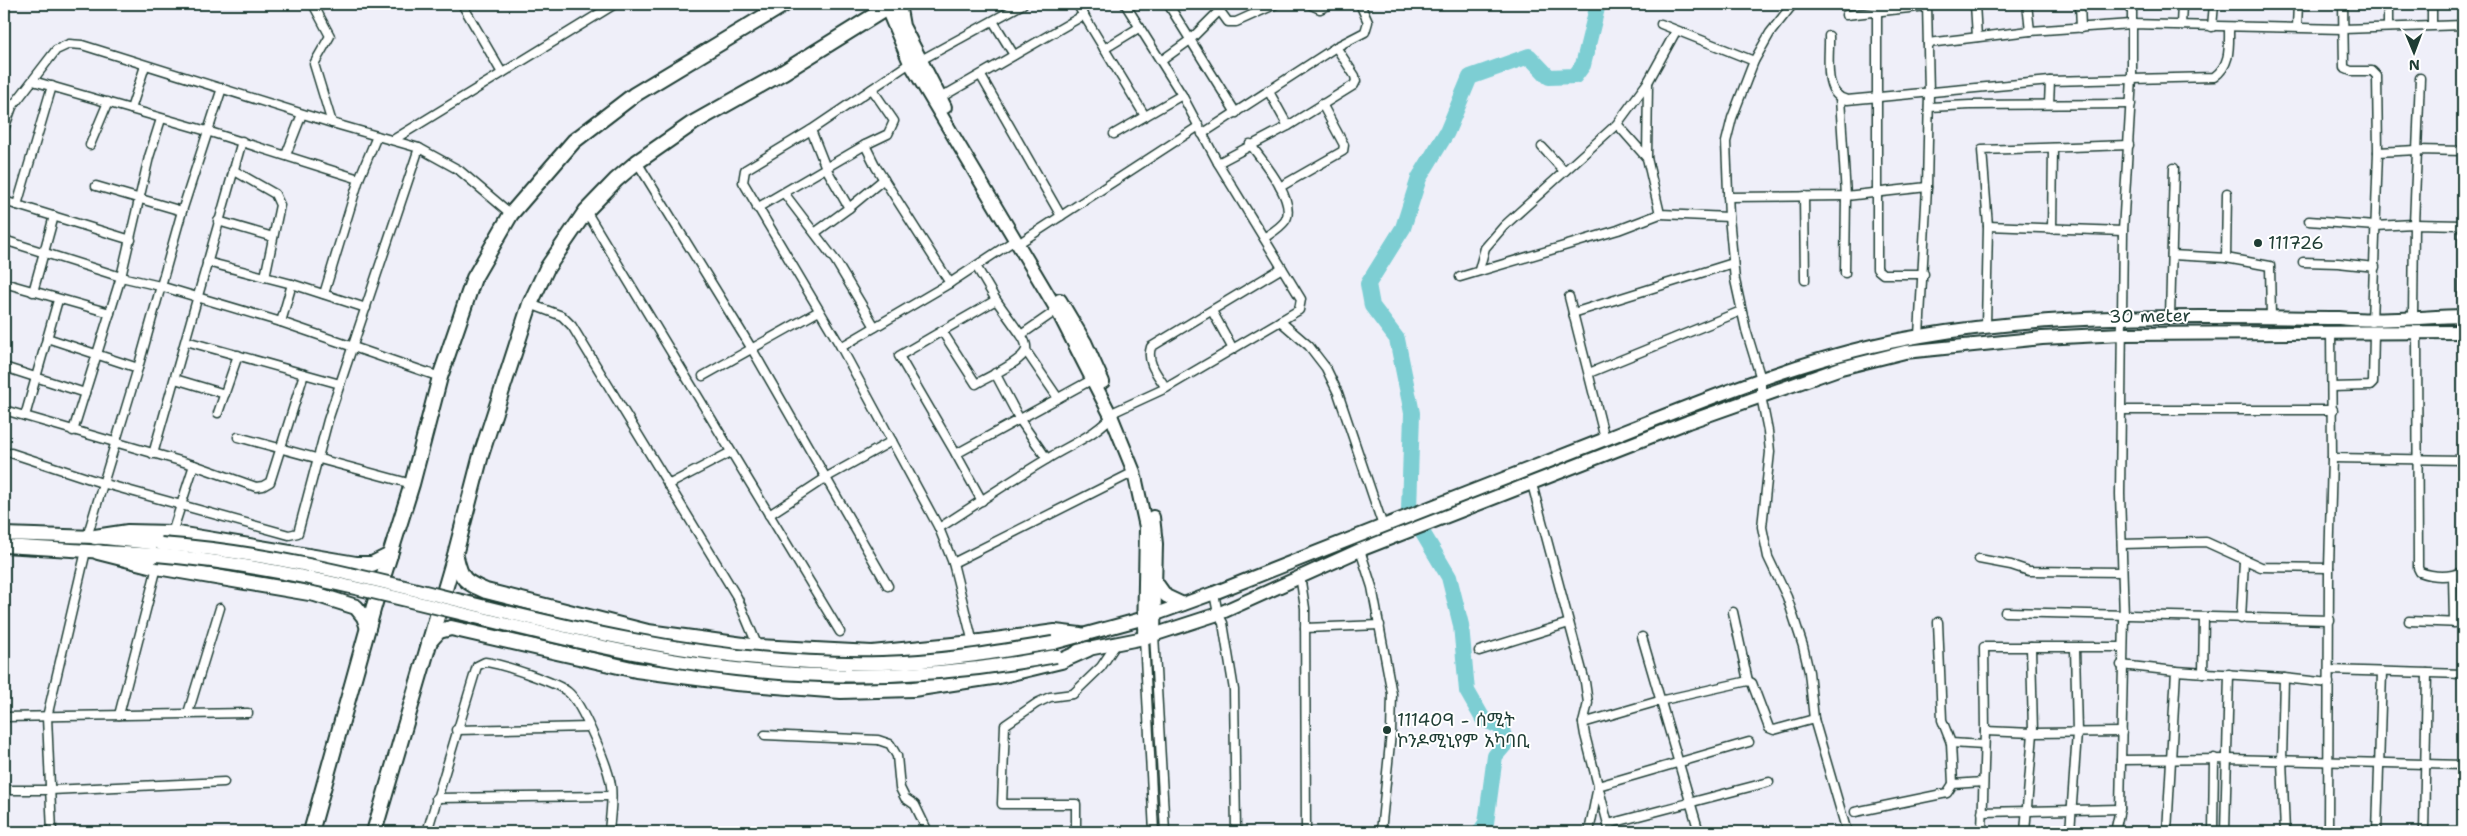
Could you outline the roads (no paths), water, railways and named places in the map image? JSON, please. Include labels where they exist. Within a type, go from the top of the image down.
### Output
[{"type":"highway","points":[[311,832],[368,628],[412,484],[440,378],[474,278],[512,214],[574,141],[634,95],[785,4]]},
{"type":"highway","points":[[374,832],[455,555],[481,455],[530,304],[547,268],[586,211],[616,180],[637,162],[693,123],[782,73],[892,5]]},
{"type":"highway","points":[[91,537],[128,532],[172,533],[356,564],[372,564],[390,555]]},
{"type":"highway","points":[[92,551],[158,555],[261,583],[340,601],[356,607],[364,617],[368,628]]},
{"type":"highway","points":[[455,555],[460,574],[468,584],[486,591],[648,632],[758,647],[872,654],[973,644],[1055,632],[1080,635]]},
{"type":"highway","points":[[429,643],[439,631],[451,628],[636,670],[736,683],[841,691],[913,689],[999,676],[1061,661],[1088,649]]},
{"type":"main road","points":[[892,5],[915,61],[1020,240],[1085,342],[1114,414],[1134,472],[1146,527],[1150,616],[1149,636]]},
{"type":"main road","points":[[915,61],[940,98],[1020,240],[1141,468],[1149,498],[1156,544],[1156,582],[1150,616]]},
{"type":"main road","points":[[4,534],[91,537],[158,555],[255,556],[316,567],[627,639],[740,657],[882,663],[946,658],[1053,642],[1150,616],[1214,593],[1605,439],[1761,380],[1836,355],[1919,336],[1986,326],[2122,316],[2339,318],[2373,327],[2413,317],[2463,316]]},
{"type":"main road","name":"30 meter","points":[[158,555],[278,573],[572,640],[736,669],[827,676],[892,675],[979,668],[1056,656],[1149,636],[1218,614],[1360,550],[1688,422],[1841,368],[1914,351],[2025,339],[2122,334],[2331,331],[2373,327],[2417,332],[2463,332]]},
{"type":"main road","points":[[1421,511],[1426,524]]},
{"type":"main road","points":[[4,546],[92,551]]},
{"type":"main road","points":[[1156,582],[1166,596],[1184,604]]},
{"type":"street","points":[[313,4],[330,36],[314,64],[332,124]]},
{"type":"street","points":[[462,4],[502,73]]},
{"type":"street","points":[[393,140],[615,4]]},
{"type":"street","points":[[973,644],[953,562],[939,528],[841,347],[743,182],[745,170],[811,130],[915,61],[1023,4]]},
{"type":"street","points":[[1077,4],[1145,116]]},
{"type":"street","points":[[939,528],[1047,458],[1081,440],[1114,414],[1166,388],[1299,310],[1302,305],[1301,299],[1218,163],[1182,95],[1125,4]]},
{"type":"street","points":[[1168,4],[1236,113]]},
{"type":"street","points":[[1161,61],[1190,40],[1217,8],[1228,22],[1236,22],[1276,4]]},
{"type":"street","points":[[1308,4],[1320,9],[1331,4]]},
{"type":"street","points":[[841,347],[1201,130],[1236,113],[1268,90],[1336,47],[1365,32],[1368,27],[1360,4]]},
{"type":"street","points":[[1793,4],[1770,34],[1754,61],[1740,92],[1726,142],[1729,217],[1733,263],[1741,311],[1761,380],[1761,396],[1770,452],[1762,526],[1768,557],[1787,597],[1803,646],[1809,672],[1814,719],[1847,832]]},
{"type":"street","points":[[1975,4],[1977,37]]},
{"type":"street","points":[[2027,4],[2030,31]]},
{"type":"street","points":[[2080,4],[2081,28]]},
{"type":"street","points":[[2115,832],[2120,809],[2122,732],[2121,665],[2124,617],[2121,410],[2123,232],[2131,104],[2132,4]]},
{"type":"street","points":[[2181,25],[2182,4]]},
{"type":"street","points":[[2212,27],[2214,4]]},
{"type":"street","points":[[2297,27],[2298,4]]},
{"type":"street","points":[[2332,387],[2370,386],[2373,383],[2378,152],[2377,76],[2372,71],[2351,71],[2344,68],[2343,4]]},
{"type":"street","points":[[2388,4],[2388,26]]},
{"type":"street","points":[[2432,4],[2432,24]]},
{"type":"street","points":[[1846,15],[1927,5],[1929,107],[1924,274],[1919,336]]},
{"type":"street","points":[[1877,12],[1879,272],[1883,274],[1924,274]]},
{"type":"street","points":[[940,98],[1084,15]]},
{"type":"street","points":[[994,21],[1014,55]]},
{"type":"street","points":[[1661,24],[1754,61]]},
{"type":"street","points":[[1928,43],[2030,31],[2131,24],[2230,28],[2297,27],[2343,29],[2432,24],[2463,25]]},
{"type":"street","points":[[1104,49],[1140,28]]},
{"type":"street","points":[[1829,36],[1831,87],[1840,98],[1847,100],[2050,81],[2214,77],[2226,65],[2230,28]]},
{"type":"street","points":[[1479,270],[1485,248],[1498,233],[1617,124],[1648,82],[1676,31]]},
{"type":"street","points":[[4,128],[12,107],[56,50],[69,44],[82,45],[332,124],[419,148],[459,170],[512,214]]},
{"type":"street","points":[[1218,163],[1250,144],[1288,126],[1356,81],[1336,47]]},
{"type":"street","points":[[131,109],[145,66]]},
{"type":"street","points":[[981,76],[1061,216]]},
{"type":"street","points":[[2413,317],[2414,224],[2420,78]]},
{"type":"street","points":[[33,81],[242,141],[359,179]]},
{"type":"street","points":[[2049,104],[2050,81]]},
{"type":"street","points":[[1648,82],[1648,158],[1660,214]]},
{"type":"street","points":[[17,205],[52,86]]},
{"type":"street","points":[[91,537],[102,483],[138,368],[182,211],[222,88]]},
{"type":"street","points":[[757,208],[865,145],[888,134],[894,121],[872,89]]},
{"type":"street","points":[[1268,90],[1288,126]]},
{"type":"street","points":[[1114,134],[1182,95]]},
{"type":"street","points":[[1840,98],[1846,196],[1845,273]]},
{"type":"street","points":[[90,145],[108,102]]},
{"type":"street","points":[[1280,187],[1343,151],[1344,145],[1322,104]]},
{"type":"street","points":[[1929,107],[2131,104]]},
{"type":"street","points":[[286,155],[302,114]]},
{"type":"street","points":[[74,431],[122,277],[150,157],[161,119]]},
{"type":"street","points":[[1617,124],[1648,158]]},
{"type":"street","points":[[811,130],[826,168],[849,208]]},
{"type":"street","points":[[324,294],[359,179],[377,136]]},
{"type":"street","points":[[154,454],[206,262],[242,141]]},
{"type":"street","points":[[1250,144],[1280,187],[1288,206],[1289,213],[1280,226],[1264,238]]},
{"type":"street","points":[[865,145],[950,283]]},
{"type":"street","points":[[1986,326],[1988,226],[1982,150],[2129,145]]},
{"type":"street","points":[[1542,147],[1564,171]]},
{"type":"street","points":[[10,453],[102,483],[294,534],[300,528],[340,384],[419,148]]},
{"type":"street","points":[[2052,229],[2053,148]]},
{"type":"street","points":[[2378,152],[2418,150],[2463,152]]},
{"type":"street","points":[[637,162],[752,349],[888,586]]},
{"type":"street","points":[[2170,317],[2174,168]]},
{"type":"street","points":[[233,170],[276,194],[280,204],[265,277]]},
{"type":"street","points":[[816,232],[849,208],[884,178]]},
{"type":"street","points":[[96,186],[182,211]]},
{"type":"street","points":[[1728,197],[1846,196],[1927,187]]},
{"type":"street","points":[[784,193],[816,232],[875,327]]},
{"type":"street","points":[[2226,258],[2227,193]]},
{"type":"street","points":[[1804,196],[1805,280]]},
{"type":"street","points":[[4,201],[131,240]]},
{"type":"street","points":[[586,211],[840,632]]},
{"type":"street","points":[[1460,277],[1618,230],[1660,214],[1729,217]]},
{"type":"street","points":[[33,292],[54,216]]},
{"type":"street","points":[[218,221],[273,236]]},
{"type":"street","points":[[2309,221],[2376,226],[2414,224],[2463,225],[2463,316]]},
{"type":"street","points":[[1988,226],[2123,232]]},
{"type":"street","points":[[4,240],[122,277],[160,286],[281,322],[440,378]]},
{"type":"street","points":[[2172,255],[2226,258],[2270,266],[2270,318]]},
{"type":"street","points":[[206,262],[292,284],[366,308]]},
{"type":"street","points":[[2303,262],[2375,267]]},
{"type":"street","points":[[1573,312],[1733,263]]},
{"type":"street","points":[[976,266],[996,300],[1022,335],[1026,342],[1026,350],[1058,398]]},
{"type":"street","points":[[1166,388],[1150,364],[1149,353],[1151,347],[1282,268]]},
{"type":"street","points":[[4,283],[58,300],[110,313]]},
{"type":"street","points":[[281,322],[292,284]]},
{"type":"street","points":[[1568,297],[1605,439]]},
{"type":"street","points":[[25,416],[58,300]]},
{"type":"street","points":[[982,501],[899,356],[996,300]]},
{"type":"street","points":[[530,304],[562,316],[572,326],[736,597],[758,647]]},
{"type":"street","points":[[1022,335],[1057,310]]},
{"type":"street","points":[[702,376],[819,311]]},
{"type":"street","points":[[1212,311],[1233,349]]},
{"type":"street","points":[[1589,373],[1741,311]]},
{"type":"street","points":[[1280,321],[1309,346],[1326,368],[1338,394],[1383,526]]},
{"type":"street","points":[[942,331],[976,384],[1020,359],[1026,350]]},
{"type":"street","points":[[2328,832],[2329,568],[2332,458],[2331,331]]},
{"type":"street","points":[[2417,332],[2418,568],[2420,572],[2426,574],[2453,576],[2463,572]]},
{"type":"street","points":[[47,338],[138,368]]},
{"type":"street","points":[[186,341],[340,384]]},
{"type":"street","points":[[218,413],[238,355]]},
{"type":"street","points":[[4,367],[85,393]]},
{"type":"street","points":[[995,373],[1020,420],[1047,458]]},
{"type":"street","points":[[4,410],[115,444],[194,465],[256,487],[270,482],[304,374]]},
{"type":"street","points":[[175,379],[225,394]]},
{"type":"street","points":[[956,454],[1093,379]]},
{"type":"street","points":[[2121,410],[2332,410]]},
{"type":"street","points":[[238,437],[412,484]]},
{"type":"street","points":[[770,515],[827,477],[892,441]]},
{"type":"street","points":[[668,485],[731,452]]},
{"type":"street","points":[[2332,458],[2463,460]]},
{"type":"street","points":[[172,533],[194,465]]},
{"type":"street","points":[[953,562],[1134,472]]},
{"type":"street","points":[[1532,484],[1584,682],[1588,703],[1583,723],[1610,832]]},
{"type":"street","points":[[2122,544],[2206,542],[2217,545],[2244,561],[2261,567],[2329,568]]},
{"type":"street","points":[[1360,550],[1372,587],[1392,694],[1393,713],[1381,832]]},
{"type":"street","points":[[52,832],[46,717],[92,551]]},
{"type":"street","points":[[119,715],[158,555]]},
{"type":"street","points":[[1979,559],[2011,565],[2029,571],[2122,572]]},
{"type":"street","points":[[2241,619],[2244,561]]},
{"type":"street","points":[[1300,576],[1305,608],[1306,832]]},
{"type":"street","points":[[2453,576],[2454,622]]},
{"type":"street","points":[[1214,593],[1218,614],[1223,624],[1234,690],[1236,832]]},
{"type":"street","points":[[188,713],[220,608]]},
{"type":"street","points":[[1733,612],[1748,681],[1752,683],[1769,728],[1774,730],[1814,719]]},
{"type":"street","points":[[2006,612],[2124,617],[2330,620]]},
{"type":"street","points":[[2203,673],[2204,618]]},
{"type":"street","points":[[2409,621],[2463,623]]},
{"type":"street","points":[[1855,812],[1947,793],[1953,784],[1951,742],[1942,720],[1938,622]]},
{"type":"street","points":[[1479,652],[1569,623]]},
{"type":"street","points":[[1305,628],[1380,625]]},
{"type":"street","points":[[1149,636],[1154,832]]},
{"type":"street","points":[[1149,636],[1164,832]]},
{"type":"street","points":[[1642,637],[1699,832]]},
{"type":"street","points":[[1076,832],[1076,804],[1002,804],[1005,725],[1037,703],[1050,697],[1073,694],[1101,667],[1117,643]]},
{"type":"street","points":[[1982,832],[1985,731],[1984,647],[2122,647]]},
{"type":"street","points":[[2025,832],[2033,733],[2031,647]]},
{"type":"street","points":[[2070,832],[2076,733],[2076,648]]},
{"type":"street","points":[[427,832],[456,730],[477,666],[485,662],[568,692],[589,727],[608,774],[611,796],[609,832]]},
{"type":"street","points":[[2121,665],[2329,683]]},
{"type":"street","points":[[2330,670],[2463,674]]},
{"type":"street","points":[[2167,832],[2176,671]]},
{"type":"street","points":[[2377,832],[2382,672]]},
{"type":"street","points":[[2424,832],[2427,673]]},
{"type":"street","points":[[2225,832],[2229,674]]},
{"type":"street","points":[[2284,678],[2282,760],[2285,832]]},
{"type":"street","points":[[1583,723],[1659,700],[1748,681]]},
{"type":"street","points":[[4,718],[248,713]]},
{"type":"street","points":[[456,730],[589,727]]},
{"type":"street","points":[[1985,731],[2033,733],[2122,732]]},
{"type":"street","points":[[765,735],[878,740],[890,744],[897,756],[900,788],[905,798],[915,805],[928,832]]},
{"type":"street","points":[[1598,786],[1749,742]]},
{"type":"street","points":[[1951,742],[1984,746]]},
{"type":"street","points":[[2214,758],[2214,832]]},
{"type":"street","points":[[2121,760],[2228,758],[2463,765]]},
{"type":"street","points":[[4,790],[51,790],[224,782]]},
{"type":"street","points":[[1608,824],[1769,782]]},
{"type":"street","points":[[1953,784],[1983,782]]},
{"type":"street","points":[[1589,832],[1598,786]]},
{"type":"street","points":[[436,798],[611,796]]},
{"type":"street","points":[[1982,812],[2120,809]]},
{"type":"waterway","points":[[1480,832],[1486,823],[1495,756],[1506,743],[1501,727],[1483,719],[1467,691],[1461,625],[1449,577],[1409,510],[1412,413],[1397,339],[1372,306],[1368,284],[1403,228],[1419,178],[1447,132],[1470,77],[1529,56],[1549,77],[1575,76],[1583,65],[1598,4]]},
{"type":"place","name":"111726","points":[[2258,243]]},
{"type":"place","name":"111409 - ሰሚት ኮንዶሚኒየም አካባቢ","points":[[1387,730]]}]
